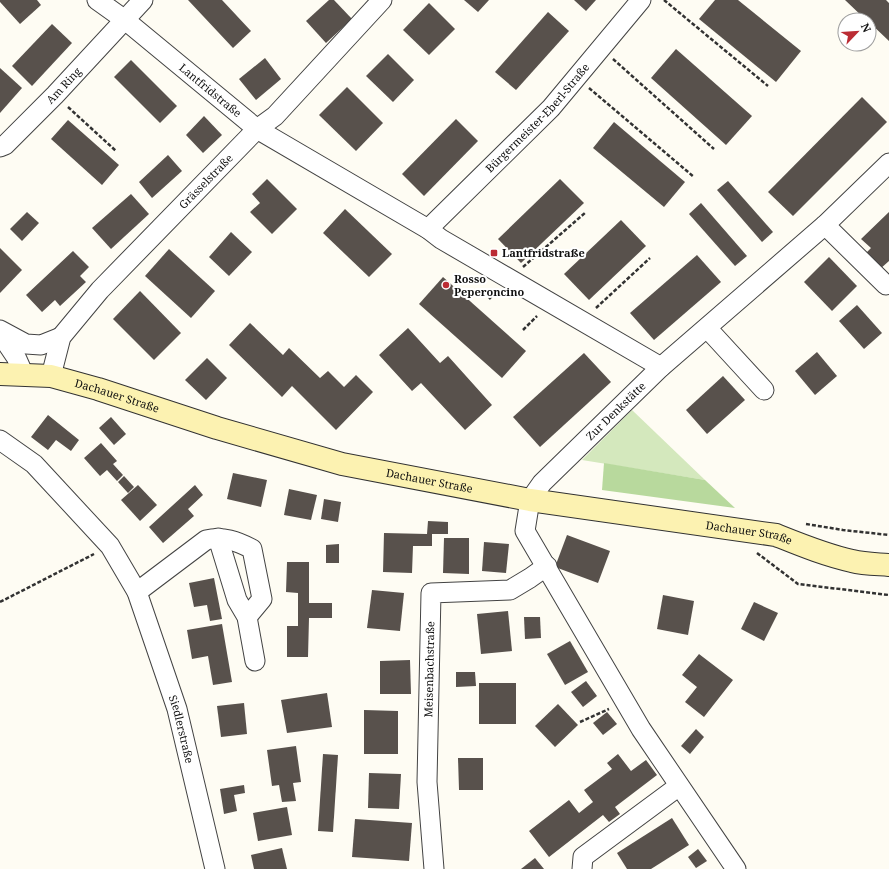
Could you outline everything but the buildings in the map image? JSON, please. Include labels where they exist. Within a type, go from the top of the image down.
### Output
[{"type":"street","name":"Lantfridstraße","points":[[97,0],[125,20],[257,129],[428,229],[441,239],[661,367]]},
{"type":"street","name":"Am Ring","points":[[0,147],[4,145],[55,95],[144,0]]},
{"type":"street","name":"Grässelstraße","points":[[51,376],[61,337],[100,290],[257,129],[275,116],[382,0]]},
{"type":"street","name":"Bürgermeister-Eberl-Straße","points":[[428,229],[550,108],[641,0]]},
{"type":"street","name":"Zur Denkstätte","points":[[530,500],[542,483],[661,367],[825,225],[889,163]]},
{"type":"street","points":[[825,225],[886,285]]},
{"type":"street","points":[[707,328],[764,390]]},
{"type":"street","points":[[0,330],[26,344],[41,345],[61,337]]},
{"type":"street","points":[[0,333],[16,356],[24,375]]},
{"type":"street","name":"Dachauer Straße","points":[[0,374],[51,376],[98,389],[217,428],[342,464],[530,500],[776,535],[829,556],[854,562],[889,565]]},
{"type":"street","name":"Siedlerstraße","points":[[0,440],[34,464],[110,546],[137,592],[177,709],[215,869]]},
{"type":"street","points":[[530,500],[525,531],[547,566],[625,701],[679,786],[736,869]]},
{"type":"street","points":[[218,538],[237,600],[247,617],[255,661]]},
{"type":"street","points":[[137,592],[206,540],[218,538],[237,541],[252,549],[262,599],[247,617]]},
{"type":"street","name":"Meisenbachstraße","points":[[434,869],[427,782],[431,592],[510,590],[547,566]]},
{"type":"street","points":[[582,869],[583,857],[679,786]]},
{"type":"path","points":[[664,0],[768,86]]},
{"type":"path","points":[[601,48],[714,149]]},
{"type":"path","points":[[576,77],[694,177]]},
{"type":"path","points":[[55,95],[116,151]]},
{"type":"path","points":[[510,279],[586,212]]},
{"type":"path","points":[[582,321],[650,258]]},
{"type":"path","points":[[0,602],[110,546]]},
{"type":"path","points":[[753,549],[798,584],[889,595]]},
{"type":"path","points":[[580,722],[625,701]]},
{"type":"green space","points":[[632,410],[705,480],[582,460]]},
{"type":"green space","points":[[604,463],[705,480],[735,508],[602,490]]},
{"type":"place","name":"Lantfridstraße","points":[[494,253]]},
{"type":"place","name":"Rosso Peperoncino","points":[[446,285]]}]
